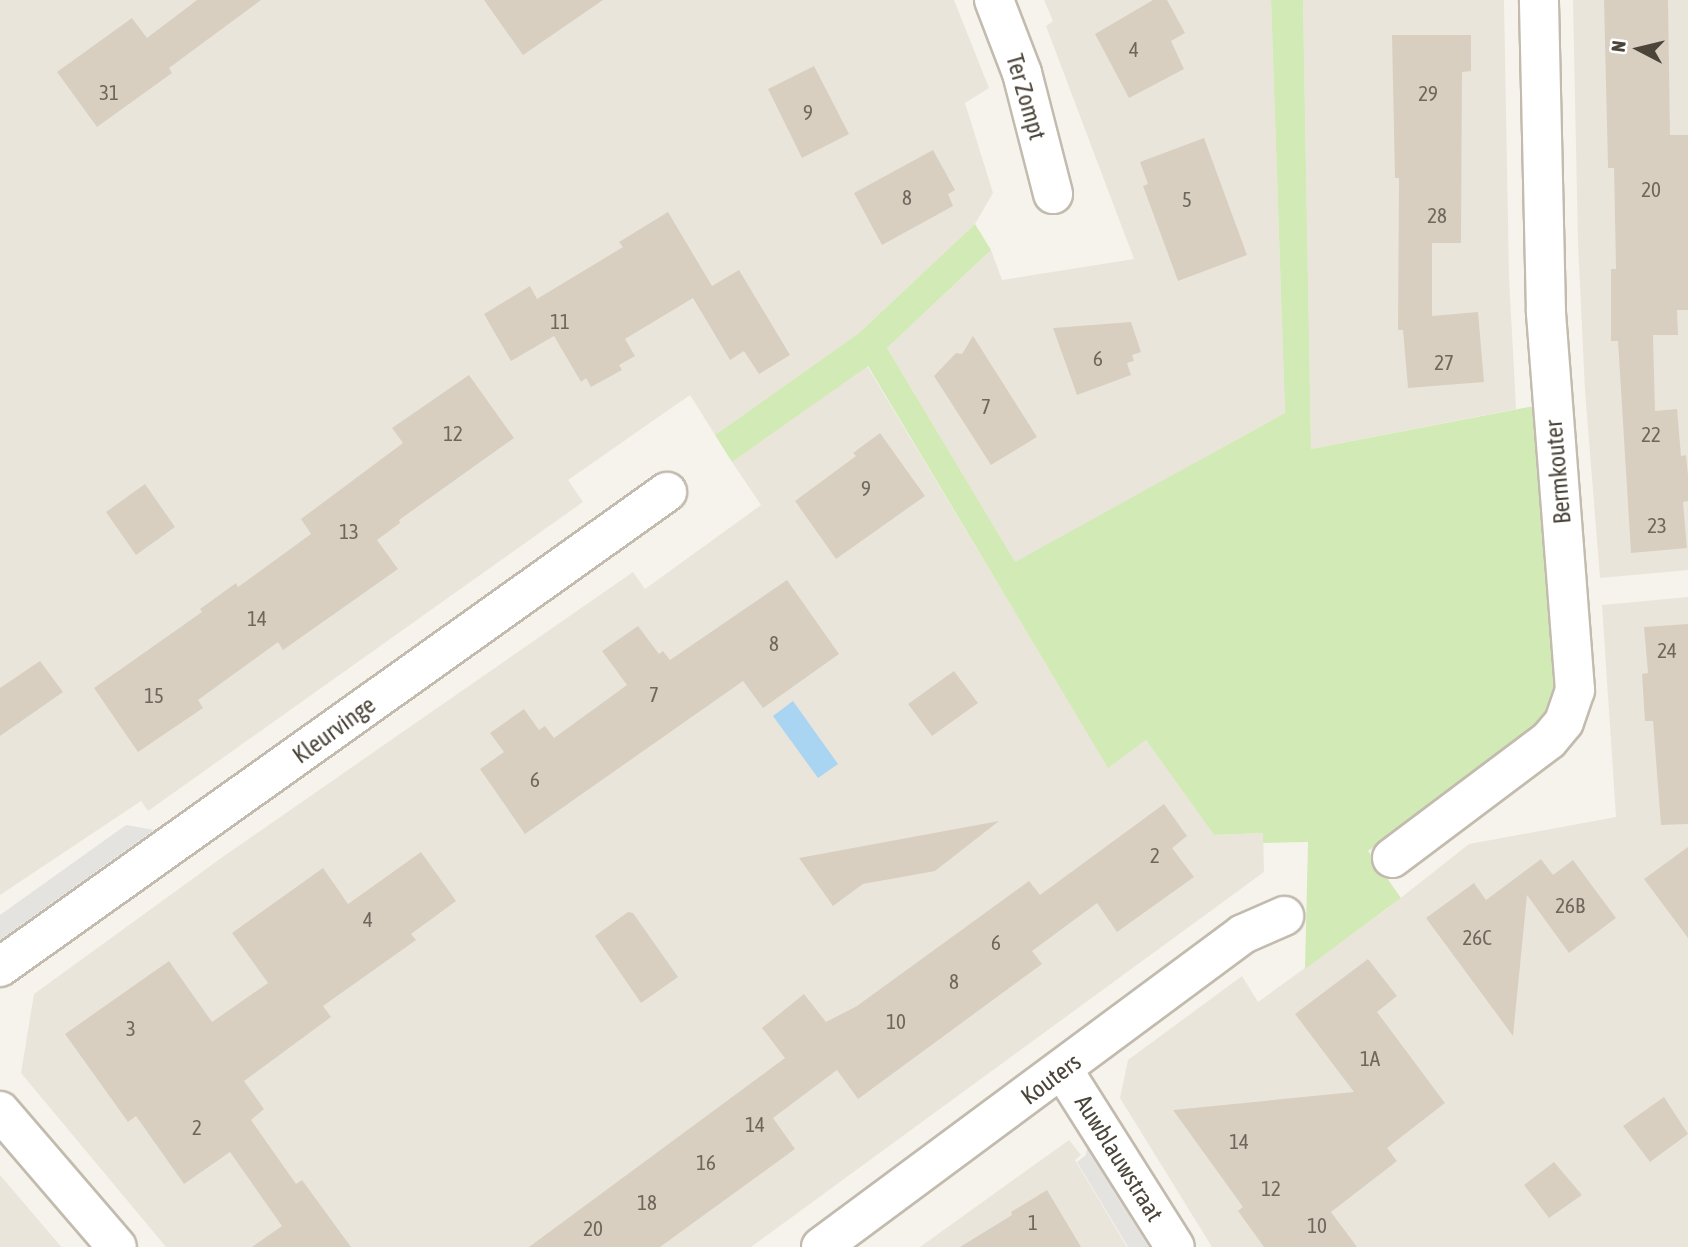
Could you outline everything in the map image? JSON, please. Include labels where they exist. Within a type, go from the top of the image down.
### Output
[{"type":"street","name":"Ter Zompt","points":[[994,0],[1021,73],[1053,194]]},
{"type":"street","name":"Bermkouter","points":[[1392,858],[1549,740],[1564,722],[1575,690],[1546,312],[1539,0]]},
{"type":"street","name":"Kleurvinge","points":[[0,967],[667,492]]},
{"type":"street","name":"Kouters","points":[[821,1247],[1243,934],[1284,916]]},
{"type":"street","name":"Auwblauwstraat","points":[[1063,1070],[1175,1247]]},
{"type":"street","points":[[0,1111],[117,1247]]},
{"type":"shaded area","points":[[0,0],[954,0],[989,88],[965,103],[993,193],[975,224],[859,333],[715,435],[690,395],[568,480],[583,502],[148,811],[141,801],[0,895]]},
{"type":"shaded area","points":[[1044,0],[1271,0],[1285,413],[1015,563],[887,348],[991,250],[1002,280],[1134,259],[1046,26],[1053,21]]},
{"type":"shaded area","points":[[1303,0],[1504,0],[1509,277],[1516,409],[1311,449]]},
{"type":"shaded area","points":[[1573,0],[1688,0],[1688,570],[1600,578],[1585,390],[1578,244]]},
{"type":"shaded area","points":[[867,366],[1108,767],[1146,740],[1214,835],[1263,833],[1264,872],[751,1247],[166,1247],[21,1073],[34,994],[224,856],[633,572],[645,589],[761,505],[732,462]]},
{"type":"shaded area","points":[[1688,597],[1688,1247],[1212,1247],[1120,1098],[1128,1060],[1242,976],[1258,1002],[1388,908],[1469,844],[1616,817],[1602,605]]},
{"type":"shaded area","points":[[126,825],[154,830],[0,940],[0,915]]},
{"type":"shaded area","points":[[1069,1140],[1081,1155],[1075,1160],[1127,1247],[920,1247]]},
{"type":"shaded area","points":[[1087,1148],[1149,1247],[1128,1247],[1077,1162],[1086,1155]]},
{"type":"shaded area","points":[[0,1175],[58,1243],[62,1247],[0,1247]]},
{"type":"green space","points":[[1271,0],[1303,0],[1311,449],[1534,406],[1558,691],[1543,723],[1368,851],[1401,898],[1305,969],[1308,842],[1263,843],[1263,833],[1214,835],[1146,740],[1108,768],[868,366],[732,462],[715,435],[859,333],[975,224],[991,250],[887,348],[1015,562],[1285,413]]},
{"type":"water","points":[[793,701],[838,764],[818,778],[773,716]]},
{"type":"building","points":[[197,0],[261,0],[169,68],[172,73],[97,127],[57,72],[132,18],[147,38]]},
{"type":"building","points":[[484,0],[603,0],[523,55]]},
{"type":"building","points":[[1153,0],[1167,0],[1185,33],[1171,41],[1184,69],[1129,98],[1095,34]]},
{"type":"building","points":[[1604,0],[1668,0],[1670,135],[1688,135],[1688,310],[1677,310],[1678,335],[1653,335],[1655,411],[1677,409],[1681,456],[1686,455],[1688,475],[1688,501],[1683,502],[1687,548],[1631,553],[1618,341],[1611,341],[1611,269],[1616,269],[1614,168],[1608,168]]},
{"type":"building","points":[[1392,35],[1471,35],[1471,71],[1462,72],[1461,243],[1432,243],[1432,316],[1478,312],[1484,382],[1408,388],[1403,330],[1398,330],[1399,178],[1395,178]]},
{"type":"building","points":[[814,66],[849,134],[802,158],[768,89]]},
{"type":"building","points":[[1204,138],[1247,255],[1178,281],[1143,186],[1148,184],[1140,162]]},
{"type":"building","points":[[933,150],[955,190],[948,194],[953,206],[882,245],[854,193]]},
{"type":"building","points":[[668,212],[712,286],[739,270],[790,355],[759,374],[744,351],[730,360],[693,298],[625,339],[635,356],[619,365],[622,370],[591,387],[586,378],[581,382],[554,336],[511,361],[484,314],[530,286],[537,299],[623,247],[619,242]]},
{"type":"building","points":[[1131,322],[1141,352],[1132,355],[1134,361],[1127,363],[1131,375],[1077,395],[1053,328]]},
{"type":"building","points":[[973,336],[1037,437],[991,465],[934,376],[956,353],[962,354]]},
{"type":"building","points":[[469,375],[514,438],[399,520],[400,523],[377,540],[398,569],[283,650],[278,642],[198,700],[203,708],[138,752],[94,688],[202,612],[200,609],[236,583],[238,587],[311,534],[301,519],[403,443],[392,428]]},
{"type":"building","points":[[880,433],[925,496],[836,559],[795,501],[856,456],[853,453]]},
{"type":"building","points":[[145,484],[175,527],[136,555],[106,512]]},
{"type":"building","points":[[787,580],[839,654],[763,708],[743,681],[525,834],[480,769],[504,752],[490,733],[524,709],[539,730],[545,726],[554,738],[627,685],[602,651],[638,626],[659,654],[663,651],[670,660]]},
{"type":"building","points":[[1688,624],[1688,824],[1661,825],[1653,721],[1645,721],[1642,674],[1648,673],[1644,627]]},
{"type":"building","points":[[40,661],[63,692],[0,736],[0,688]]},
{"type":"building","points":[[954,671],[978,703],[932,736],[908,704]]},
{"type":"building","points":[[1164,804],[1187,836],[1172,848],[1194,877],[1117,932],[1097,903],[1032,951],[1042,964],[858,1099],[837,1070],[773,1118],[795,1149],[660,1247],[529,1247],[785,1058],[762,1028],[804,994],[826,1022],[857,1006],[1029,881],[1040,895]]},
{"type":"building","points":[[999,821],[935,871],[863,884],[833,906],[799,858]]},
{"type":"building","points":[[1688,847],[1688,938],[1644,879]]},
{"type":"building","points":[[421,852],[456,901],[411,934],[416,940],[323,1006],[331,1017],[244,1081],[264,1109],[251,1120],[296,1184],[302,1180],[351,1247],[252,1247],[282,1226],[230,1152],[184,1184],[136,1116],[128,1122],[65,1034],[169,961],[212,1022],[268,983],[232,933],[323,868],[348,904]]},
{"type":"building","points":[[1541,859],[1553,875],[1573,860],[1616,918],[1569,953],[1527,895],[1513,1036],[1426,918],[1474,883],[1486,900]]},
{"type":"building","points":[[628,912],[633,913],[678,977],[641,1003],[595,936]]},
{"type":"building","points":[[1368,959],[1397,996],[1377,1012],[1445,1103],[1387,1148],[1397,1161],[1331,1212],[1357,1247],[1264,1247],[1238,1211],[1243,1207],[1173,1110],[1354,1092],[1295,1014]]},
{"type":"building","points":[[1664,1097],[1688,1134],[1650,1162],[1623,1126]]},
{"type":"building","points":[[1554,1162],[1582,1195],[1549,1218],[1524,1185]]},
{"type":"building","points":[[1047,1190],[1081,1247],[960,1247],[1012,1215],[1011,1212]]}]
